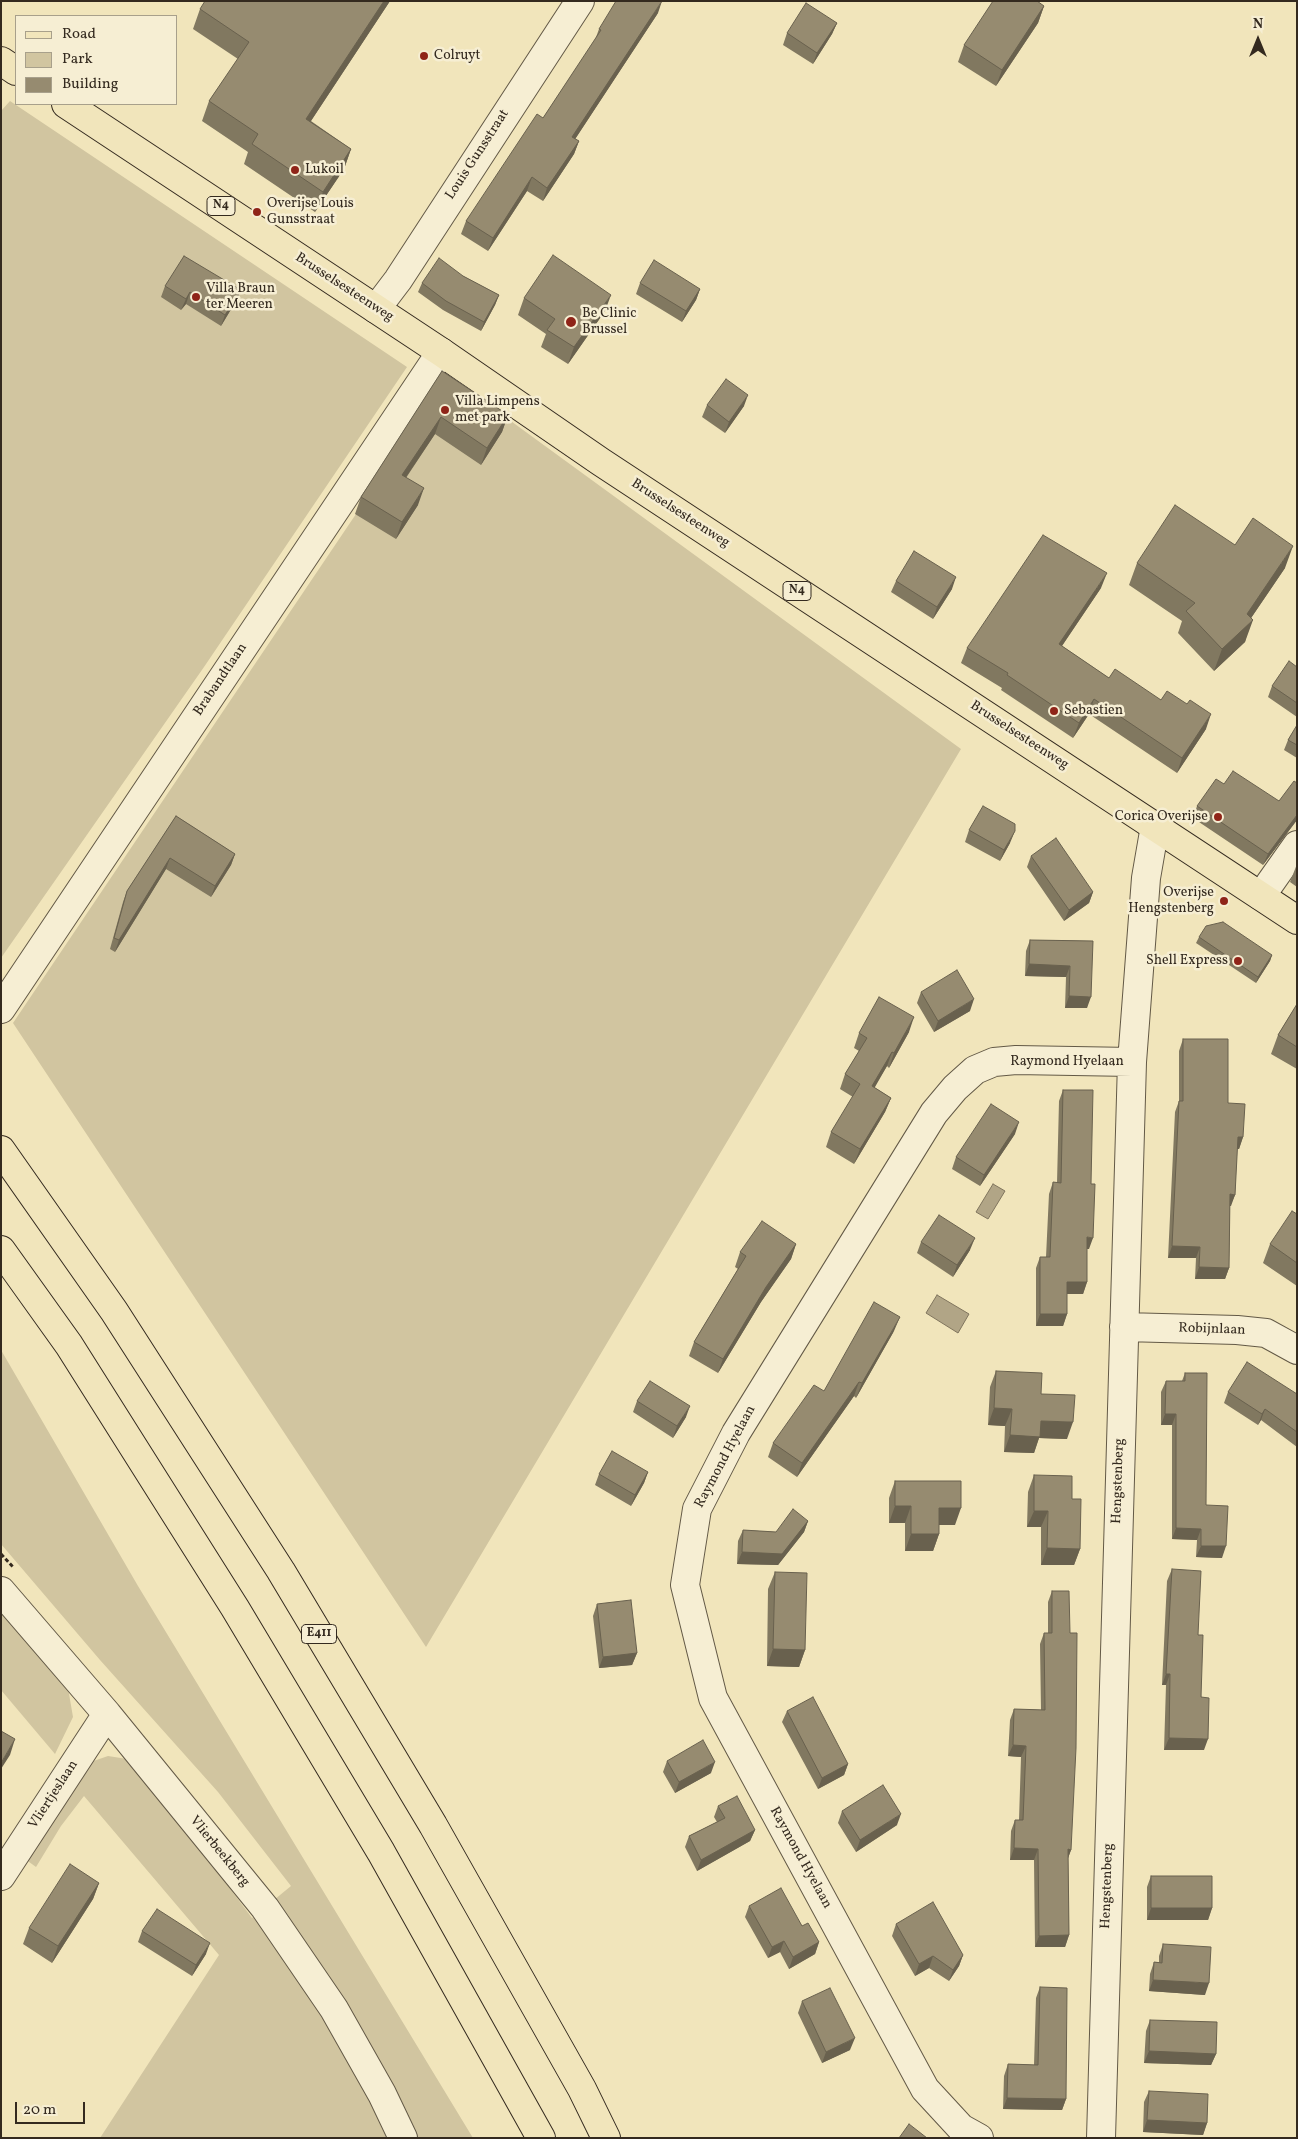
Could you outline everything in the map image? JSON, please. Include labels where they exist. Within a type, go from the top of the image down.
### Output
[{"type":"main road","points":[[1,61],[15,70]]},
{"type":"main road","name":"Brusselsesteenweg","points":[[68,105],[442,352],[609,467],[1297,920]]},
{"type":"main road","name":"E411","points":[[1,1150],[114,1311],[281,1571],[433,1825],[582,2089],[606,2138]]},
{"type":"main road","points":[[1,1250],[69,1345],[235,1608],[381,1852],[540,2138]]},
{"type":"street","name":"Louis Gunsstraat","points":[[376,309],[398,280],[580,1]]},
{"type":"street","name":"Brabandtlaan","points":[[3,1006],[442,352]]},
{"type":"street","name":"Hengstenberg","points":[[1101,2138],[1132,1062],[1146,878],[1155,826]]},
{"type":"street","points":[[1260,896],[1297,845]]},
{"type":"street","name":"Raymond Hyelaan","points":[[979,2138],[961,2128],[925,2089],[713,1698],[685,1585],[697,1509],[736,1433],[934,1113],[955,1088],[975,1070],[994,1062],[1016,1060],[1132,1062]]},
{"type":"street","name":"Robijnlaan","points":[[1124,1327],[1237,1330],[1266,1333],[1297,1350]]},
{"type":"street","name":"Vlierbeekberg","points":[[1,1591],[107,1714],[264,1908],[334,2009],[382,2094],[402,2138]]},
{"type":"street","name":"Vliertjeslaan","points":[[1,1876],[107,1714]]},
{"type":"green space","points":[[10,101],[407,367],[204,667],[1,958],[1,111]]},
{"type":"green space","points":[[449,376],[961,749],[426,1647],[13,1023]]},
{"type":"green space","points":[[1,1350],[138,1586],[473,2138],[100,2138],[219,1955],[84,1796],[61,1826],[36,1867],[25,1859],[85,1764],[108,1756],[127,1759],[149,1780],[252,1918],[291,1886],[218,1792],[100,1660],[1,1544]]},
{"type":"green space","points":[[1,1611],[68,1688],[73,1717],[55,1754],[1,1690]]},
{"type":"shaded area","points":[[993,1184],[1005,1191],[988,1219],[976,1212]]},
{"type":"shaded area","points":[[937,1295],[969,1314],[958,1333],[926,1313]]},
{"type":"building","points":[[205,1],[384,1],[306,119],[351,149],[323,192],[252,144],[258,134],[209,101],[249,42],[200,9]]},
{"type":"building","points":[[616,1],[662,1],[572,137],[579,141],[547,188],[532,177],[493,238],[466,221],[537,114],[543,118],[601,30],[599,29]]},
{"type":"building","points":[[993,1],[1037,1],[1044,6],[1002,70],[964,45]]},
{"type":"building","points":[[806,3],[837,23],[817,53],[787,33]]},
{"type":"building","points":[[553,255],[611,295],[574,347],[547,330],[555,319],[524,298]]},
{"type":"building","points":[[184,256],[241,290],[225,315],[190,292],[186,299],[165,286]]},
{"type":"building","points":[[439,258],[463,276],[499,295],[484,322],[446,301],[422,283]]},
{"type":"building","points":[[654,260],[700,289],[686,311],[640,283]]},
{"type":"building","points":[[442,371],[508,415],[487,448],[441,417],[402,475],[424,488],[402,522],[361,497]]},
{"type":"building","points":[[726,379],[748,395],[729,422],[707,405]]},
{"type":"building","points":[[1175,505],[1235,545],[1253,518],[1293,546],[1247,614],[1253,620],[1222,649],[1186,611],[1195,603],[1137,563]]},
{"type":"building","points":[[1043,535],[1107,573],[1059,644],[1109,678],[1115,669],[1161,700],[1167,691],[1187,704],[1190,700],[1211,714],[1182,758],[1094,699],[1079,723],[1007,675],[1008,673],[967,648]]},
{"type":"building","points":[[914,551],[956,577],[937,607],[896,581]]},
{"type":"building","points":[[1289,661],[1297,667],[1297,703],[1272,686]]},
{"type":"building","points":[[1297,725],[1297,745],[1288,740]]},
{"type":"building","points":[[1233,771],[1279,801],[1294,781],[1297,783],[1297,815],[1268,854],[1197,806],[1216,779],[1224,784]]},
{"type":"building","points":[[983,806],[1015,824],[1015,831],[1004,850],[969,830]]},
{"type":"building","points":[[176,816],[235,854],[215,886],[170,858],[119,940],[114,938],[127,891]]},
{"type":"building","points":[[1056,838],[1093,892],[1069,910],[1031,856]]},
{"type":"building","points":[[1223,922],[1272,955],[1258,977],[1199,937],[1206,926]]},
{"type":"building","points":[[1030,940],[1093,941],[1091,997],[1069,996],[1070,966],[1029,964]]},
{"type":"building","points":[[957,970],[974,999],[938,1021],[921,992]]},
{"type":"building","points":[[879,997],[914,1017],[894,1053],[892,1052],[872,1086],[891,1098],[860,1149],[831,1132],[860,1084],[845,1074],[867,1038],[859,1033]]},
{"type":"building","points":[[1297,1004],[1297,1047],[1278,1035]]},
{"type":"building","points":[[1183,1039],[1228,1039],[1228,1103],[1245,1104],[1243,1137],[1238,1137],[1235,1195],[1230,1194],[1229,1268],[1199,1267],[1200,1247],[1172,1246],[1179,1101],[1183,1101]]},
{"type":"building","points":[[1063,1090],[1093,1090],[1091,1184],[1095,1184],[1093,1238],[1087,1237],[1087,1282],[1067,1282],[1067,1314],[1040,1314],[1040,1257],[1050,1257],[1053,1182],[1061,1183]]},
{"type":"building","points":[[991,1104],[1019,1122],[984,1175],[956,1157]]},
{"type":"building","points":[[1292,1211],[1297,1214],[1297,1263],[1270,1244]]},
{"type":"building","points":[[939,1215],[975,1238],[957,1265],[921,1242]]},
{"type":"building","points":[[762,1221],[796,1244],[766,1287],[723,1359],[694,1342],[746,1256],[740,1252]]},
{"type":"building","points":[[874,1302],[900,1317],[862,1383],[859,1382],[802,1463],[773,1443],[814,1385],[824,1391]]},
{"type":"building","points":[[1247,1362],[1297,1394],[1297,1432],[1265,1409],[1262,1414],[1228,1392]]},
{"type":"building","points":[[996,1371],[1042,1373],[1041,1394],[1075,1395],[1073,1422],[1041,1421],[1040,1437],[1010,1435],[1012,1409],[994,1408]]},
{"type":"building","points":[[1185,1373],[1207,1373],[1206,1505],[1228,1506],[1226,1546],[1201,1546],[1201,1529],[1176,1528],[1176,1414],[1165,1414],[1166,1381],[1185,1381]]},
{"type":"building","points":[[650,1381],[690,1406],[677,1426],[637,1401]]},
{"type":"building","points":[[612,1451],[648,1472],[635,1495],[599,1474]]},
{"type":"building","points":[[1034,1475],[1072,1476],[1072,1499],[1081,1499],[1080,1549],[1047,1548],[1048,1511],[1034,1511]]},
{"type":"building","points":[[895,1481],[961,1481],[961,1508],[939,1508],[939,1534],[911,1534],[911,1506],[895,1506]]},
{"type":"building","points":[[793,1509],[808,1521],[782,1554],[742,1552],[743,1530],[776,1532]]},
{"type":"building","points":[[1172,1569],[1201,1571],[1198,1635],[1203,1635],[1201,1697],[1209,1698],[1208,1739],[1169,1738],[1170,1674],[1166,1674]]},
{"type":"building","points":[[775,1572],[807,1573],[805,1650],[773,1649]]},
{"type":"building","points":[[1052,1591],[1069,1591],[1070,1633],[1077,1633],[1076,1748],[1071,1850],[1068,1849],[1069,1935],[1039,1936],[1038,1849],[1014,1848],[1015,1820],[1023,1820],[1026,1746],[1013,1745],[1014,1709],[1045,1710],[1044,1633],[1052,1633]]},
{"type":"building","points":[[631,1600],[637,1653],[603,1657],[597,1604]]},
{"type":"building","points":[[813,1697],[848,1764],[822,1778],[787,1711]]},
{"type":"building","points":[[1,1731],[15,1739],[1,1763]]},
{"type":"building","points":[[703,1740],[715,1762],[679,1782],[667,1761]]},
{"type":"building","points":[[883,1785],[901,1814],[860,1840],[842,1811]]},
{"type":"building","points":[[737,1796],[755,1830],[701,1860],[689,1836],[725,1818],[718,1806]]},
{"type":"building","points":[[70,1864],[99,1883],[58,1946],[29,1928]]},
{"type":"building","points":[[1151,1876],[1212,1876],[1212,1908],[1151,1908]]},
{"type":"building","points":[[781,1888],[802,1926],[808,1923],[819,1942],[793,1957],[784,1941],[772,1947],[749,1906]]},
{"type":"building","points":[[933,1902],[963,1955],[953,1970],[933,1956],[919,1964],[896,1924]]},
{"type":"building","points":[[157,1909],[210,1943],[196,1965],[142,1931]]},
{"type":"building","points":[[1163,1944],[1211,1947],[1209,1983],[1153,1980],[1154,1962],[1162,1963]]},
{"type":"building","points":[[1040,1987],[1067,1988],[1066,2099],[1007,2098],[1008,2064],[1038,2065]]},
{"type":"building","points":[[830,1988],[855,2038],[826,2052],[802,2001]]},
{"type":"building","points":[[1150,2020],[1217,2022],[1216,2054],[1149,2051]]},
{"type":"building","points":[[1149,2091],[1208,2094],[1207,2123],[1147,2120]]},
{"type":"building","points":[[909,2124],[927,2138],[899,2138]]},
{"type":"place","name":"Colruyt","points":[[424,56]]},
{"type":"place","name":"Lukoil","points":[[295,170]]},
{"type":"place","name":"Overijse Louis Gunsstraat","points":[[257,212]]},
{"type":"place","name":"Villa Braun ter Meeren","points":[[196,297]]},
{"type":"place","name":"Be Clinic Brussel","points":[[571,322]]},
{"type":"place","name":"Villa Limpens met park","points":[[445,410]]},
{"type":"place","name":"Sebastien","points":[[1054,711]]},
{"type":"place","name":"Corica Overijse","points":[[1218,817]]},
{"type":"place","name":"Overijse Hengstenberg","points":[[1224,901]]},
{"type":"place","name":"Shell Express","points":[[1238,961]]}]
